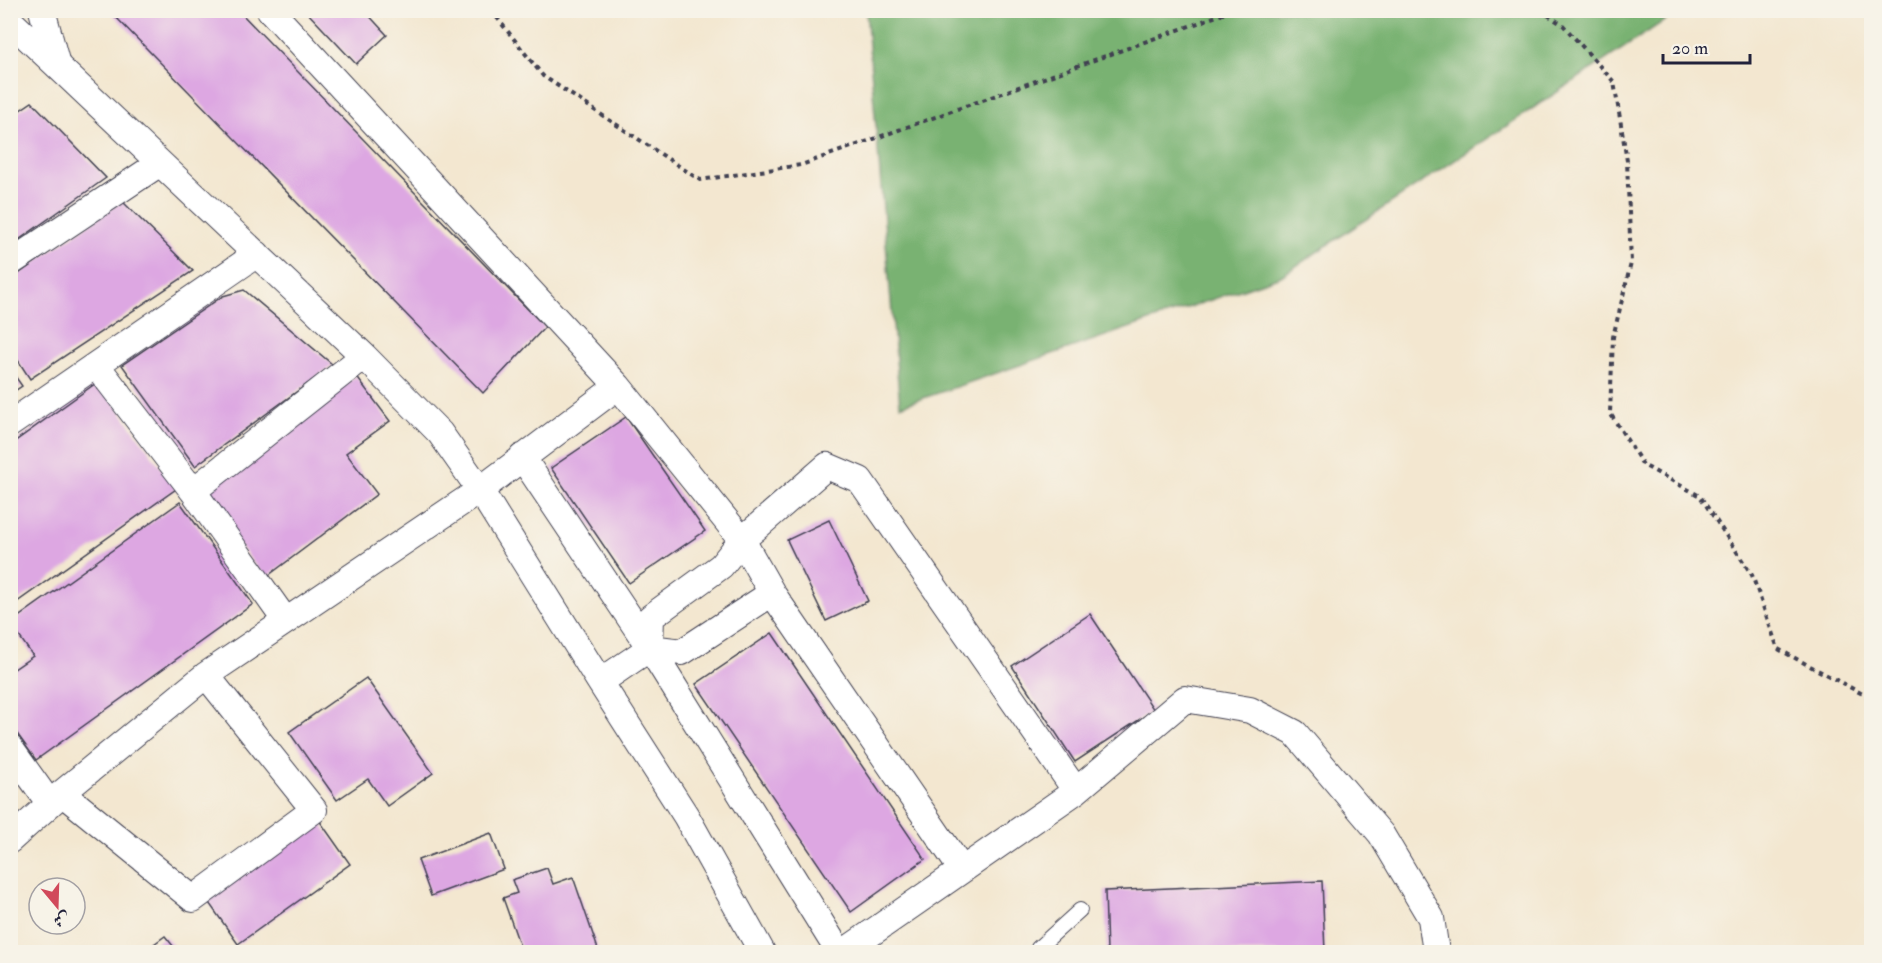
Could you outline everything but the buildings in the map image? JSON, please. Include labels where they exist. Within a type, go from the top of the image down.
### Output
[{"type":"street","points":[[42,10],[57,65]]},
{"type":"street","points":[[270,10],[618,386],[742,540],[772,593],[962,870]]},
{"type":"street","points":[[10,21],[364,356],[440,433],[480,490],[686,816],[762,952]]},
{"type":"street","points":[[10,263],[160,163]]},
{"type":"street","points":[[10,424],[257,254]]},
{"type":"street","points":[[193,491],[364,356]]},
{"type":"street","points":[[97,366],[193,491],[285,620]]},
{"type":"street","points":[[10,840],[56,798],[206,675],[480,490],[618,386]]},
{"type":"street","points":[[522,457],[650,648],[839,952]]},
{"type":"street","points":[[650,648],[651,617],[721,566],[742,540],[828,466],[860,480],[1076,791]]},
{"type":"street","points":[[600,682],[650,648],[682,652],[772,593]]},
{"type":"street","points":[[10,747],[56,798],[193,899],[314,810],[206,675]]},
{"type":"street","points":[[844,952],[1076,791],[1185,699],[1250,710],[1295,733],[1381,834],[1431,918],[1436,952]]},
{"type":"lane","points":[[1037,952],[1038,948],[1080,910]]},
{"type":"path","points":[[490,10],[543,76],[700,180],[801,165],[1233,10]]},
{"type":"path","points":[[1540,10],[1563,25],[1614,82],[1627,161],[1631,263],[1613,337],[1610,412],[1643,465],[1700,496],[1752,575],[1778,650],[1872,699]]},
{"type":"green space","points":[[866,10],[1679,11],[1281,276],[900,406]]}]
